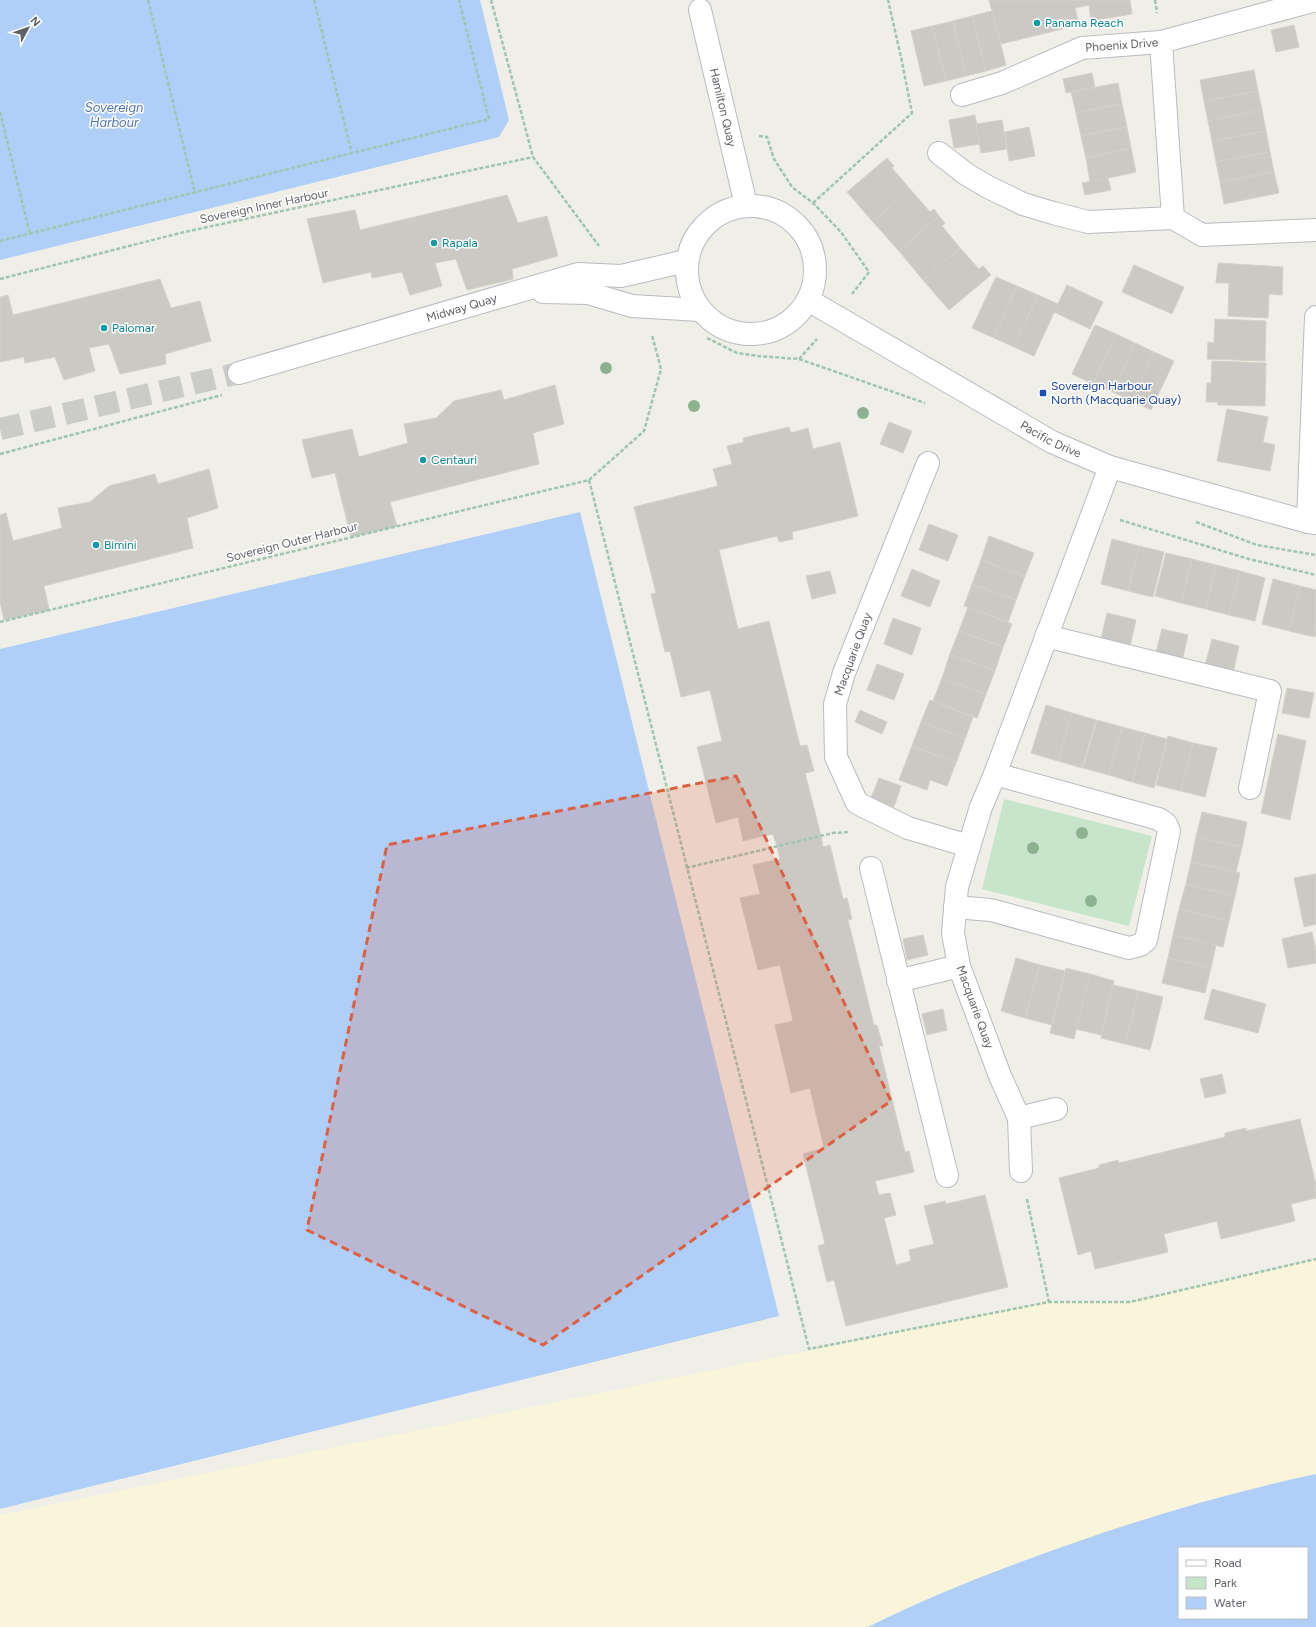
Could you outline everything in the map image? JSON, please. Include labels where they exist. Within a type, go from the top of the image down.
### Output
[{"type":"street","points":[[1161,42],[1316,0]]},
{"type":"street","name":"Hamilton Quay","points":[[700,10],[746,205]]},
{"type":"street","name":"Phoenix Drive","points":[[962,95],[1002,83],[1082,48],[1161,42],[1174,218]]},
{"type":"street","points":[[939,153],[966,174],[988,187],[1023,204],[1088,222],[1174,218],[1202,235],[1316,230]]},
{"type":"street","points":[[746,205],[766,207],[784,214],[799,227],[810,243],[815,262],[814,281],[808,300],[795,317],[778,329],[757,334],[736,333],[716,324],[700,310],[691,295],[687,278],[686,261],[693,240],[706,223],[725,210],[746,205]]},
{"type":"street","name":"Midway Quay","points":[[240,373],[521,292],[578,274],[621,276],[686,261]]},
{"type":"street","points":[[521,292],[588,292],[632,306],[700,310]]},
{"type":"street","name":"Pacific Drive","points":[[808,300],[1052,442],[1110,466],[1312,522]]},
{"type":"street","points":[[1312,522],[1316,317]]},
{"type":"street","name":"Macquarie Quay","points":[[928,463],[844,672],[835,704],[836,757],[857,803],[908,828],[969,846]]},
{"type":"street","name":"Macquarie Quay","points":[[1021,1171],[1019,1118],[1000,1076],[958,966],[953,933],[957,886],[981,807],[995,774],[1110,466]]},
{"type":"street","points":[[1046,636],[1270,691],[1250,788]]},
{"type":"street","points":[[955,907],[991,910],[1129,948],[1140,945],[1146,940],[1169,831],[1166,824],[1159,819],[995,774]]},
{"type":"street","points":[[871,868],[947,1176]]},
{"type":"street","points":[[898,981],[958,966]]},
{"type":"street","points":[[1019,1118],[1056,1109]]},
{"type":"path","points":[[148,0],[195,194]]},
{"type":"path","points":[[314,0],[352,154]]},
{"type":"path","points":[[0,241],[195,194],[489,120],[459,0]]},
{"type":"path","points":[[813,203],[912,113],[888,0]]},
{"type":"path","points":[[0,112],[30,234]]},
{"type":"path","points":[[728,131],[767,137],[774,159],[792,187],[813,203],[841,232],[869,272],[860,282],[837,316]]},
{"type":"path","name":"Sovereign Inner Harbour","points":[[0,279],[180,233],[533,157]]},
{"type":"path","points":[[703,336],[737,353],[799,359],[930,405]]},
{"type":"path","name":"Sovereign Outer Harbour","points":[[0,622],[589,480],[686,868]]},
{"type":"path","points":[[1093,512],[1249,559],[1316,574]]},
{"type":"path","points":[[1190,520],[1257,545],[1316,555]]},
{"type":"path","points":[[856,832],[833,833],[686,868],[809,1349],[1049,1302],[1130,1302],[1316,1259]]},
{"type":"path","points":[[1021,1171],[1049,1302]]},
{"type":"highlighted area","points":[[736,776],[891,1101],[543,1345],[307,1230],[387,845]]},
{"type":"green space","points":[[1004,799],[1152,836],[1129,926],[982,889]]},
{"type":"sand","points":[[1316,1259],[1316,1627],[0,1627],[0,1515],[1049,1302],[1130,1302]]},
{"type":"water","name":"Sovereign Harbour","points":[[0,0],[480,0],[509,120],[499,137],[0,260]]},
{"type":"water","points":[[580,512],[779,1316],[0,1509],[0,649]]},
{"type":"water","points":[[1316,1474],[1316,1627],[868,1627],[947,1591],[1064,1546],[1135,1522],[1243,1491]]},
{"type":"building","name":"Panama Reach","points":[[989,0],[1130,0],[1132,14],[1091,21],[1089,5],[1075,8],[1079,25],[1001,44]]},
{"type":"building","points":[[992,11],[1006,65],[986,71],[972,16]]},
{"type":"building","points":[[972,16],[986,71],[966,76],[953,21]]},
{"type":"building","points":[[953,21],[966,76],[946,81],[932,26]]},
{"type":"building","points":[[1294,25],[1299,47],[1276,52],[1271,30]]},
{"type":"building","points":[[932,26],[946,81],[924,86],[911,31]]},
{"type":"building","points":[[1254,70],[1258,91],[1204,101],[1200,80]]},
{"type":"building","points":[[1092,73],[1095,87],[1066,93],[1063,79]]},
{"type":"building","points":[[1118,83],[1122,104],[1076,113],[1071,92]]},
{"type":"building","points":[[1258,91],[1262,110],[1208,121],[1204,101]]},
{"type":"building","points":[[1122,104],[1127,127],[1081,136],[1076,113]]},
{"type":"building","points":[[1262,110],[1266,131],[1212,141],[1208,121]]},
{"type":"building","points":[[975,115],[980,144],[954,148],[949,120]]},
{"type":"building","points":[[1002,120],[1007,149],[981,153],[976,124]]},
{"type":"building","points":[[1029,127],[1035,156],[1009,161],[1005,132]]},
{"type":"building","points":[[1127,127],[1131,148],[1086,158],[1081,136]]},
{"type":"building","points":[[1266,131],[1270,152],[1216,162],[1212,141]]},
{"type":"building","points":[[1131,148],[1136,172],[1090,182],[1086,158]]},
{"type":"building","points":[[1270,152],[1274,172],[1220,182],[1216,162]]},
{"type":"building","points":[[887,158],[894,166],[892,168],[910,189],[873,222],[847,192]]},
{"type":"building","points":[[1274,172],[1279,193],[1224,204],[1220,182]]},
{"type":"building","points":[[1108,178],[1111,190],[1085,195],[1082,183]]},
{"type":"building","points":[[910,189],[930,212],[934,209],[939,216],[899,251],[873,222]]},
{"type":"building","name":"Rapala","points":[[507,195],[518,223],[547,216],[558,256],[512,269],[513,279],[467,290],[456,259],[435,263],[442,286],[410,295],[402,272],[372,278],[371,272],[323,283],[307,219],[355,210],[360,230]]},
{"type":"building","points":[[939,216],[945,223],[942,226],[960,248],[923,280],[899,251]]},
{"type":"building","points":[[960,248],[979,269],[983,266],[991,275],[949,310],[923,280]]},
{"type":"building","points":[[1218,263],[1283,267],[1282,295],[1269,294],[1268,318],[1228,316],[1229,283],[1216,283]]},
{"type":"building","points":[[1134,265],[1184,287],[1172,314],[1122,292]]},
{"type":"building","points":[[996,277],[1017,286],[994,338],[972,328]]},
{"type":"building","name":"Palomar","points":[[160,279],[171,308],[200,301],[211,341],[165,354],[166,364],[120,374],[109,344],[89,348],[95,371],[64,380],[55,357],[25,363],[24,357],[0,362],[0,297],[8,295],[13,315]]},
{"type":"building","points":[[1067,285],[1103,302],[1090,329],[1054,312]]},
{"type":"building","points":[[1017,286],[1038,295],[1014,347],[994,338]]},
{"type":"building","points":[[1038,295],[1058,304],[1034,356],[1014,347]]},
{"type":"building","points":[[1215,319],[1266,321],[1265,361],[1207,359],[1208,342],[1214,343]]},
{"type":"building","points":[[1095,325],[1116,334],[1093,384],[1072,374]]},
{"type":"building","points":[[1116,334],[1135,343],[1113,392],[1093,384]]},
{"type":"building","points":[[1135,343],[1154,352],[1132,401],[1113,392]]},
{"type":"building","points":[[1154,352],[1174,361],[1151,410],[1132,401]]},
{"type":"building","points":[[1212,361],[1266,363],[1265,406],[1218,405],[1217,402],[1206,402],[1207,383],[1211,383]]},
{"type":"building","name":"Centauri","points":[[555,385],[564,424],[533,433],[539,464],[390,502],[397,526],[351,537],[335,473],[312,478],[302,440],[352,429],[359,457],[408,443],[404,424],[436,418],[454,401],[501,390],[504,400]]},
{"type":"building","points":[[1227,409],[1268,417],[1263,442],[1275,445],[1270,471],[1217,461]]},
{"type":"building","points":[[889,422],[912,431],[903,453],[880,444]]},
{"type":"building","points":[[789,427],[791,433],[808,428],[813,449],[840,442],[858,516],[792,532],[793,539],[779,542],[777,536],[719,550],[738,629],[769,621],[800,746],[807,745],[814,771],[805,773],[821,836],[777,847],[773,834],[743,841],[738,817],[716,823],[697,747],[722,741],[710,690],[681,697],[670,651],[665,652],[651,594],[656,593],[634,507],[718,486],[713,469],[732,464],[727,446],[744,442],[743,438]]},
{"type":"building","name":"Bimini","points":[[209,469],[218,508],[187,518],[193,548],[44,586],[49,610],[4,620],[0,602],[0,515],[6,513],[13,541],[62,528],[58,508],[90,502],[109,486],[155,474],[158,484]]},
{"type":"building","points":[[929,524],[958,535],[948,561],[919,550]]},
{"type":"building","points":[[989,536],[1034,553],[1025,576],[981,560]]},
{"type":"building","points":[[1112,539],[1139,546],[1128,591],[1101,584]]},
{"type":"building","points":[[1139,546],[1164,552],[1153,597],[1128,591]]},
{"type":"building","points":[[1166,553],[1192,559],[1181,603],[1155,596]]},
{"type":"building","points":[[1192,559],[1216,565],[1206,609],[1181,603]]},
{"type":"building","points":[[981,560],[1025,576],[1016,600],[972,584]]},
{"type":"building","points":[[1216,565],[1240,571],[1229,615],[1206,609]]},
{"type":"building","points":[[912,569],[940,581],[930,607],[901,596]]},
{"type":"building","points":[[830,571],[836,593],[812,599],[806,576]]},
{"type":"building","points":[[1240,571],[1265,578],[1255,621],[1229,615]]},
{"type":"building","points":[[1273,579],[1300,586],[1289,631],[1262,624]]},
{"type":"building","points":[[972,584],[1016,600],[1008,622],[964,606]]},
{"type":"building","points":[[1300,586],[1316,590],[1315,637],[1289,631]]},
{"type":"building","points":[[968,607],[1012,624],[1003,647],[959,631]]},
{"type":"building","points":[[1107,613],[1136,620],[1129,650],[1100,643]]},
{"type":"building","points":[[893,618],[921,628],[912,655],[884,644]]},
{"type":"building","points":[[1162,629],[1188,635],[1182,662],[1155,656]]},
{"type":"building","points":[[959,631],[1003,647],[995,671],[950,654]]},
{"type":"building","points":[[1212,639],[1239,646],[1233,673],[1205,666]]},
{"type":"building","points":[[950,654],[995,671],[986,694],[942,678]]},
{"type":"building","points":[[877,664],[904,674],[894,700],[867,690]]},
{"type":"building","points":[[942,678],[986,694],[977,718],[933,701]]},
{"type":"building","points":[[1287,688],[1314,693],[1309,718],[1282,713]]},
{"type":"building","points":[[930,700],[973,717],[965,739],[921,722]]},
{"type":"building","points":[[1046,705],[1072,713],[1058,761],[1031,753]]},
{"type":"building","points":[[860,710],[887,722],[882,734],[855,722]]},
{"type":"building","points":[[1072,713],[1096,720],[1082,768],[1058,761]]},
{"type":"building","points":[[1097,720],[1122,727],[1109,775],[1083,768]]},
{"type":"building","points":[[921,722],[965,739],[956,763],[912,746]]},
{"type":"building","points":[[1122,727],[1145,733],[1132,782],[1109,775]]},
{"type":"building","points":[[1145,733],[1167,739],[1154,788],[1132,782]]},
{"type":"building","points":[[1278,734],[1306,741],[1290,820],[1261,813]]},
{"type":"building","points":[[1168,736],[1193,743],[1181,791],[1156,785]]},
{"type":"building","points":[[1193,743],[1217,748],[1205,797],[1181,791]]},
{"type":"building","points":[[912,746],[956,763],[947,786],[930,780],[927,790],[899,780]]},
{"type":"building","points":[[879,778],[901,786],[894,807],[871,798]]},
{"type":"building","points":[[1202,812],[1247,822],[1242,847],[1196,837]]},
{"type":"building","points":[[821,836],[823,847],[830,845],[843,899],[847,898],[852,919],[848,920],[874,1025],[877,1025],[883,1046],[879,1046],[905,1152],[909,1151],[914,1172],[875,1181],[879,1195],[890,1193],[896,1215],[884,1218],[896,1265],[911,1261],[909,1250],[934,1244],[924,1206],[945,1201],[946,1204],[985,1195],[1008,1287],[846,1326],[834,1280],[827,1282],[818,1246],[825,1244],[803,1154],[824,1148],[810,1088],[791,1093],[775,1025],[793,1021],[780,965],[758,970],[740,898],[760,894],[753,865],[780,859],[777,847]]},
{"type":"building","points":[[1196,837],[1242,847],[1236,872],[1191,862]]},
{"type":"building","points":[[1191,862],[1240,873],[1235,896],[1186,884]]},
{"type":"building","points":[[1316,874],[1316,924],[1304,927],[1294,878]]},
{"type":"building","points":[[1186,884],[1235,896],[1229,921],[1179,909]]},
{"type":"building","points":[[1179,909],[1229,921],[1223,947],[1173,935]]},
{"type":"building","points":[[1312,932],[1316,950],[1316,963],[1288,968],[1282,939]]},
{"type":"building","points":[[923,935],[928,955],[907,960],[903,939]]},
{"type":"building","points":[[1173,935],[1216,945],[1211,968],[1168,958]]},
{"type":"building","points":[[1016,958],[1040,965],[1025,1018],[1001,1011]]},
{"type":"building","points":[[1168,958],[1211,968],[1205,993],[1162,983]]},
{"type":"building","points":[[1040,965],[1065,971],[1052,1025],[1025,1018]]},
{"type":"building","points":[[1066,968],[1090,974],[1074,1039],[1050,1033]]},
{"type":"building","points":[[1090,974],[1114,981],[1101,1035],[1076,1029]]},
{"type":"building","points":[[1113,985],[1139,991],[1125,1044],[1101,1038]]},
{"type":"building","points":[[1212,989],[1266,1004],[1258,1033],[1204,1019]]},
{"type":"building","points":[[1139,991],[1163,997],[1150,1050],[1125,1044]]},
{"type":"building","points":[[943,1009],[947,1030],[927,1035],[922,1014]]},
{"type":"building","points":[[1222,1074],[1226,1093],[1205,1098],[1200,1079]]},
{"type":"building","points":[[1300,1119],[1316,1185],[1316,1198],[1291,1204],[1295,1221],[1221,1239],[1217,1221],[1164,1234],[1168,1252],[1095,1269],[1091,1251],[1078,1255],[1059,1178],[1099,1168],[1099,1165],[1118,1160],[1119,1163],[1225,1137],[1225,1133],[1246,1128],[1246,1131]]},
{"type":"tunnel","points":[[0,429],[239,373]]},
{"type":"place","name":"Panama Reach","points":[[1037,23]]},
{"type":"place","name":"Rapala","points":[[434,243]]},
{"type":"place","name":"Palomar","points":[[104,328]]},
{"type":"place","name":"Sovereign Harbour North (Macquarie Quay)","points":[[1043,393]]},
{"type":"place","name":"Centauri","points":[[423,460]]},
{"type":"place","name":"Bimini","points":[[96,545]]}]
